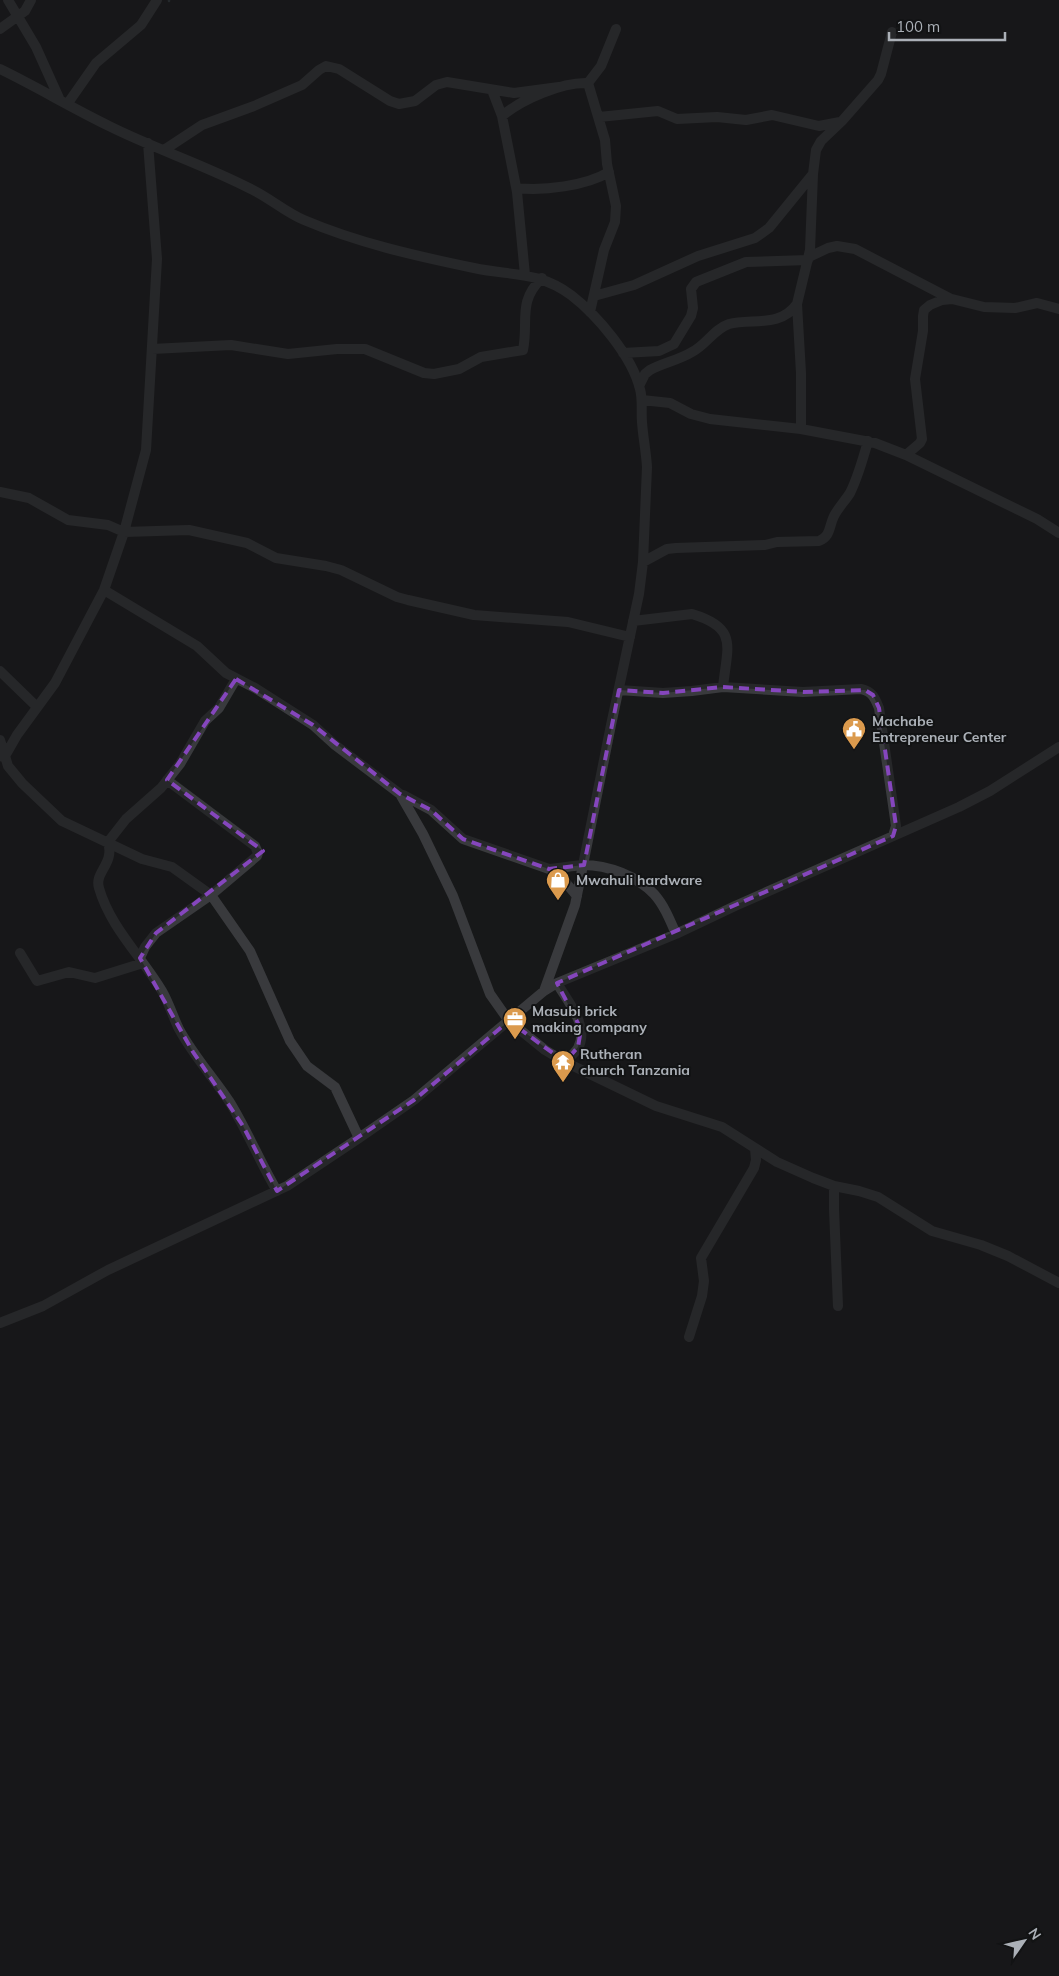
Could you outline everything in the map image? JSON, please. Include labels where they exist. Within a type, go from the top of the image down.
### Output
[{"type":"street","points":[[8,0],[36,47],[63,101]]},
{"type":"street","points":[[0,29],[25,11],[31,0]]},
{"type":"street","points":[[63,101],[96,63],[141,25],[157,0]]},
{"type":"street","points":[[588,83],[601,66],[616,29]]},
{"type":"street","points":[[801,429],[800,349],[797,304],[808,259],[812,223],[813,174],[818,146],[882,74],[892,32]]},
{"type":"street","points":[[164,150],[202,125],[254,106],[302,85],[326,66],[339,69],[390,101],[400,104],[415,100],[442,82],[453,82],[521,94],[575,83],[588,83]]},
{"type":"street","points":[[0,69],[109,126],[254,190],[282,209],[304,220],[393,250],[475,268],[542,278],[569,294],[590,312],[623,352],[639,386],[642,400],[642,423],[647,467],[640,594],[633,620],[577,896],[561,948],[544,991]]},
{"type":"street","points":[[588,83],[605,140],[609,172],[615,196],[616,215],[604,250],[590,312]]},
{"type":"street","points":[[502,116],[517,106],[558,87]]},
{"type":"street","points":[[492,90],[502,116],[516,188],[525,275]]},
{"type":"street","points":[[599,116],[658,111],[677,119],[717,117],[746,120],[772,115],[819,126],[842,121]]},
{"type":"street","points":[[2,759],[17,734],[55,682],[104,590],[124,532],[146,450],[157,259],[148,144]]},
{"type":"street","points":[[516,188],[529,190],[576,184],[595,179],[609,172]]},
{"type":"street","points":[[594,296],[634,285],[698,256],[755,238],[769,228],[813,174]]},
{"type":"street","points":[[623,352],[659,350],[674,344],[691,316],[693,308],[691,289],[696,282],[746,262],[808,259],[828,248],[837,246],[855,249],[952,299],[984,307],[1015,308],[1037,303],[1059,309]]},
{"type":"street","points":[[152,349],[231,345],[288,354],[337,349],[365,349],[424,373],[434,374],[459,369],[481,357],[523,350],[526,302],[532,288],[542,278]]},
{"type":"street","points":[[906,455],[920,443],[922,438],[915,379],[924,310],[942,300],[952,299]]},
{"type":"street","points":[[639,386],[645,374],[650,370],[692,353],[722,328],[732,324],[764,322],[776,319],[792,310],[797,304]]},
{"type":"street","points":[[642,400],[670,403],[690,414],[710,419],[801,429],[868,441],[906,455],[1037,519],[1059,534]]},
{"type":"street","points":[[643,562],[667,549],[755,546],[823,539],[828,534],[834,518],[853,487],[868,441]]},
{"type":"street","points":[[0,492],[30,498],[68,520],[108,525],[124,532],[189,530],[247,543],[276,558],[333,567],[408,600],[474,615],[568,622],[630,637]]},
{"type":"street","points":[[104,590],[197,646],[226,673],[255,688],[313,725],[335,745],[400,794],[430,810],[468,841],[548,869],[566,883],[577,896]]},
{"type":"street","points":[[633,620],[692,614],[721,629],[728,640],[723,687]]},
{"type":"street","points":[[0,671],[37,707]]},
{"type":"street","points":[[108,842],[126,819],[155,794],[180,764],[205,722],[219,708],[236,679]]},
{"type":"street","points":[[619,690],[663,693],[692,692],[723,687],[804,692],[861,689],[871,693],[876,699],[880,717],[896,826],[893,836]]},
{"type":"street","points":[[0,736],[17,734]]},
{"type":"street","points":[[0,740],[2,759],[22,784],[55,817],[68,825],[142,859],[172,867],[211,895],[250,951],[290,1041],[307,1066],[335,1087],[359,1138]]},
{"type":"street","points":[[0,1323],[43,1306],[108,1270],[277,1191],[414,1100],[544,991],[557,983],[676,934],[990,791],[1059,746]]},
{"type":"street","points":[[142,961],[145,946],[156,933],[211,895],[257,856],[257,849],[167,780]]},
{"type":"street","points":[[400,794],[423,834],[453,896],[490,994],[509,1020],[545,1050],[565,1062],[656,1106],[713,1123],[777,1162],[834,1186],[878,1197],[932,1231],[982,1245],[1025,1264],[1059,1283]]},
{"type":"street","points":[[108,842],[111,850],[110,857],[99,877],[98,886],[120,932],[163,993],[179,1029],[229,1102],[277,1191]]},
{"type":"street","points":[[548,869],[584,865],[611,869],[626,875],[647,888],[663,906],[676,934]]},
{"type":"street","points":[[20,953],[37,981],[69,972],[95,978],[142,961]]},
{"type":"street","points":[[557,983],[580,1022],[581,1029],[578,1047],[565,1062]]},
{"type":"street","points":[[689,1337],[702,1296],[704,1281],[701,1258],[754,1168],[756,1160],[755,1148]]},
{"type":"street","points":[[834,1186],[838,1306]]},
{"type":"highlighted area","points":[[236,679],[313,725],[400,794],[431,810],[463,839],[549,869],[584,865],[619,690],[663,693],[723,687],[803,692],[865,690],[873,695],[879,708],[896,826],[893,836],[557,983],[581,1029],[578,1047],[565,1062],[509,1021],[414,1100],[277,1191],[243,1126],[193,1052],[140,958],[156,933],[263,851],[167,780]]},
{"type":"place","name":"Machabe Entrepreneur Center","points":[[854,750]]},
{"type":"place","name":"Mwahuli hardware","points":[[558,901]]},
{"type":"place","name":"Masubi brick making company","points":[[515,1040]]},
{"type":"place","name":"Rutheran church Tanzania","points":[[563,1083]]}]
